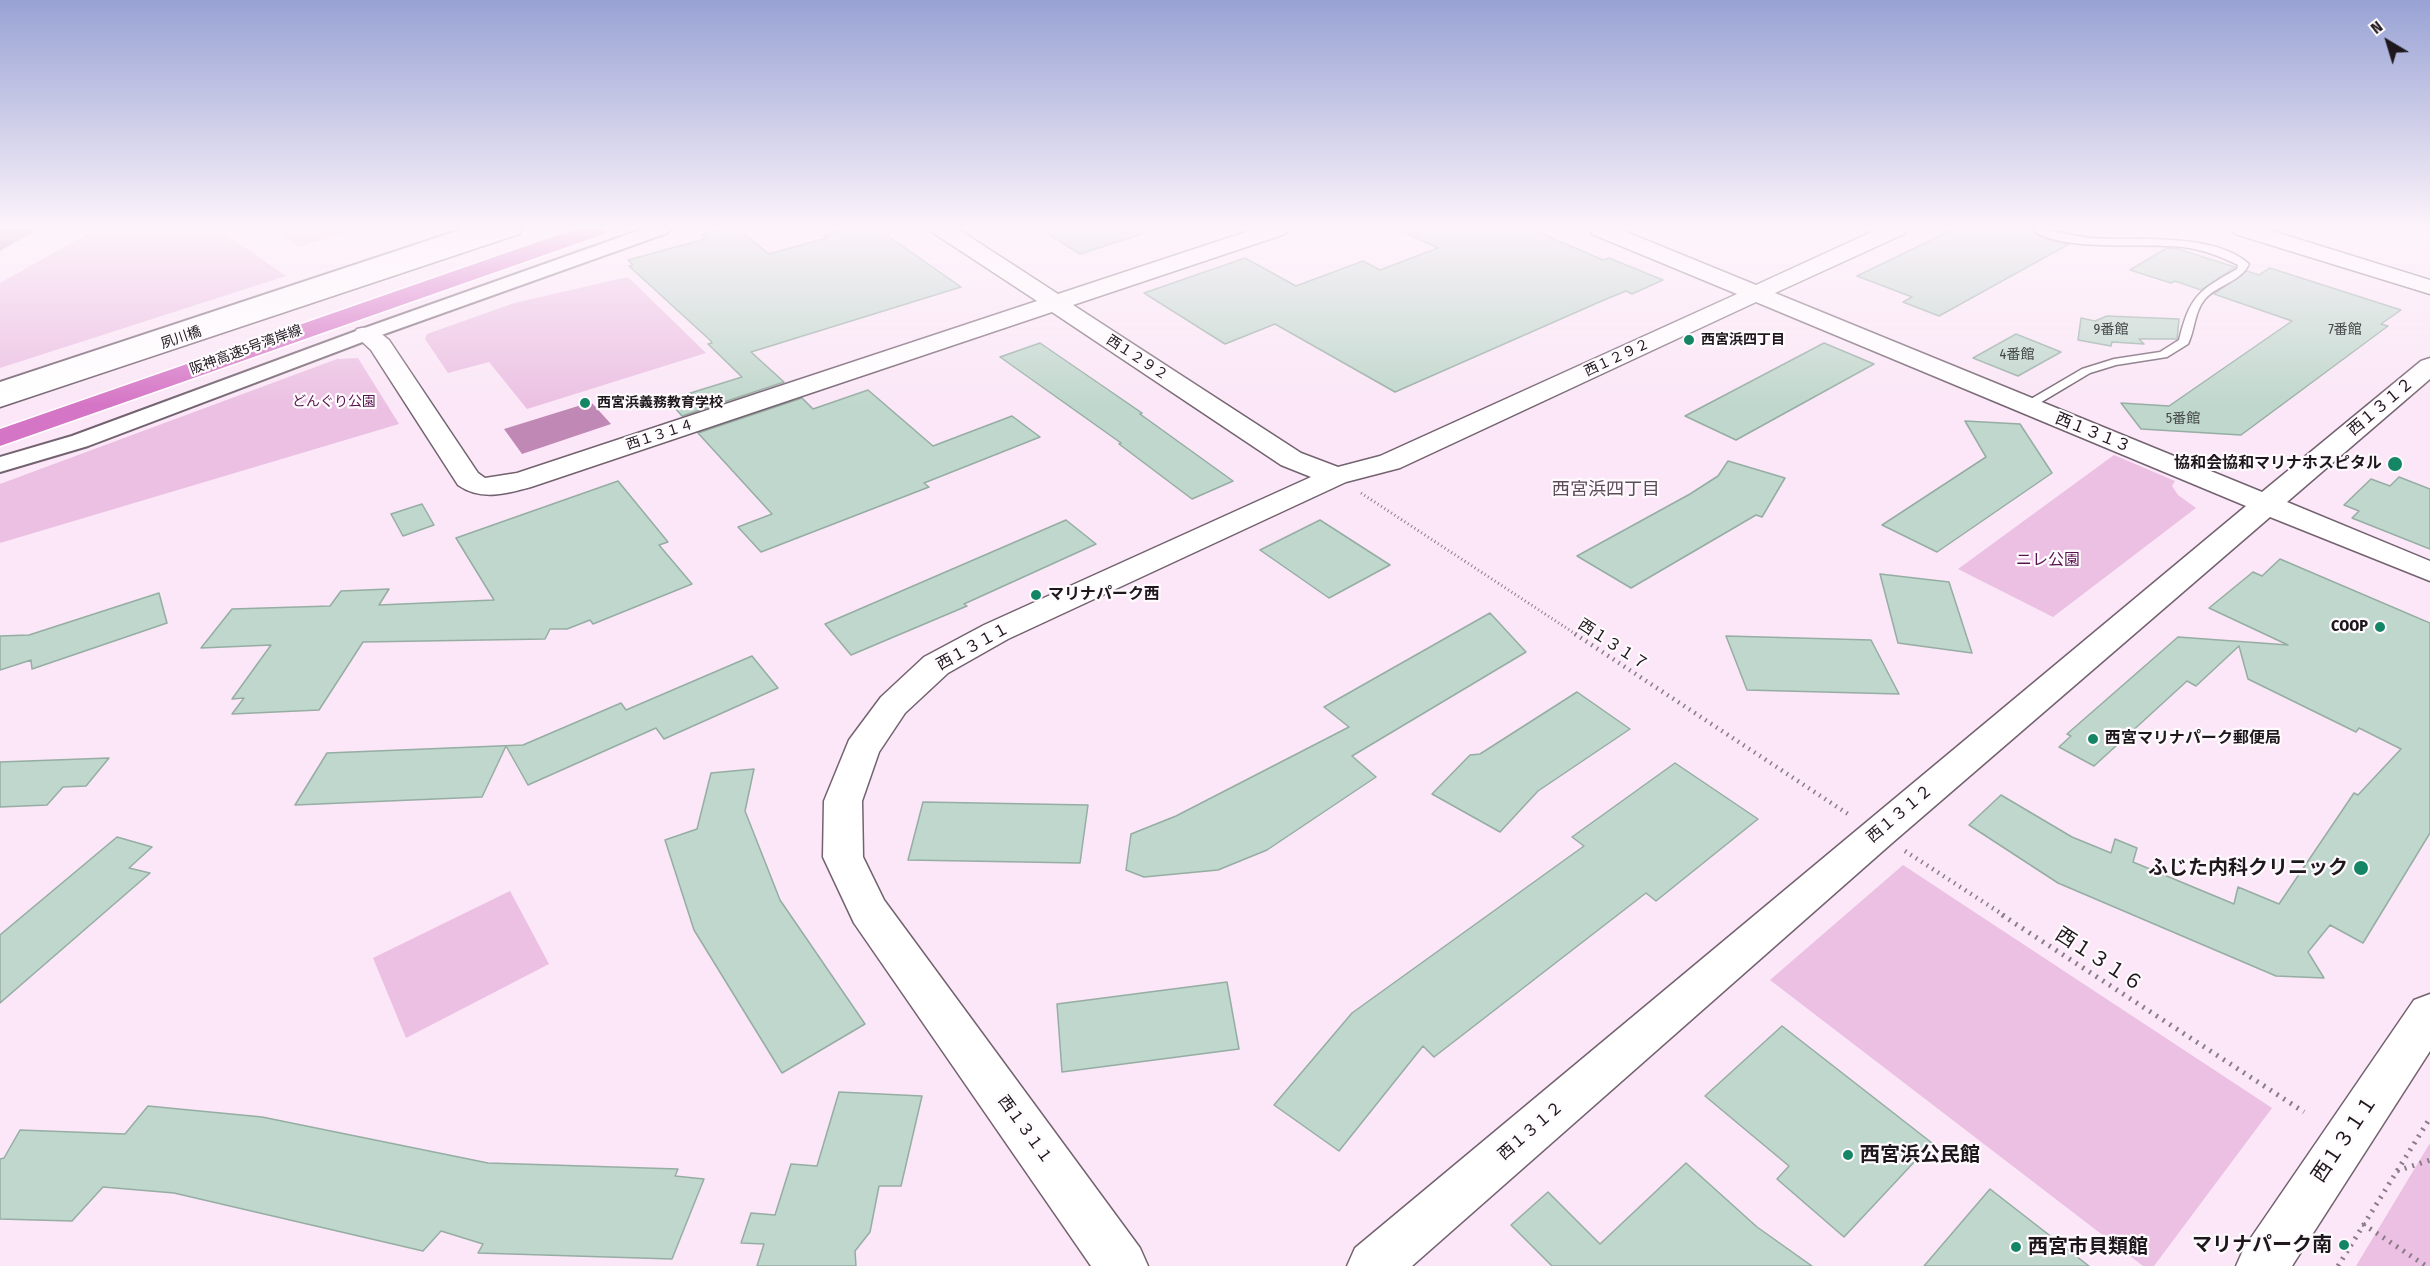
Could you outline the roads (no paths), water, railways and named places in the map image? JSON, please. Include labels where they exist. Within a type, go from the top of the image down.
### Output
[{"type":"highway","name":"阪神高速5号湾岸線","points":[[0,417],[372,288]]},
{"type":"highway","name":"阪神高速5号湾岸線","points":[[0,438],[425,288]]},
{"type":"street","points":[[0,388],[303,288]]},
{"type":"street","name":"夙川橋","points":[[0,399],[329,288]]},
{"type":"street","points":[[0,465],[80,441],[495,288]]},
{"type":"street","name":"西１２９２","points":[[1047,288],[1066,299]]},
{"type":"street","name":"西１２９２","points":[[1052,288],[1291,459],[1336,476],[1390,462],[1745,289]]},
{"type":"street","name":"西１３１４","points":[[366,334],[380,345],[468,479],[480,487],[521,481],[1099,288]]},
{"type":"street","name":"西１３１３","points":[[1745,289],[2430,572]]},
{"type":"street","name":"西１３１２","points":[[1373,1266],[2430,366]]},
{"type":"street","name":"西１３１１","points":[[1122,1266],[868,911],[843,857],[843,801],[862,749],[893,705],[936,665],[996,632],[1336,476]]},
{"type":"street","name":"西１３１１","points":[[2262,1266],[2430,1013]]},
{"type":"lane","points":[[2028,406],[2086,371],[2114,362],[2163,355],[2184,342],[2191,311],[2200,295],[2212,288]]},
{"type":"place","name":"西宮浜四丁目","points":[[1689,340]]},
{"type":"place","name":"西宮浜義務教育学校","points":[[585,403]]},
{"type":"place","name":"協和会協和マリナホスピタル","points":[[2395,464]]},
{"type":"place","name":"マリナパーク西","points":[[1036,595]]},
{"type":"place","name":"COOP","points":[[2380,627]]},
{"type":"place","name":"西宮マリナパーク郵便局","points":[[2093,739]]},
{"type":"place","name":"ふじた内科クリニック","points":[[2361,868]]},
{"type":"place","name":"西宮浜公民館","points":[[1848,1155]]},
{"type":"place","name":"マリナパーク南","points":[[2344,1245]]},
{"type":"place","name":"西宮市貝類館","points":[[2016,1247]]},
{"type":"district","name":"西宮浜四丁目","points":[[1606,490]]},
{"type":"park label","name":"どんぐり公園","points":[[334,402]]},
{"type":"park label","name":"ニレ公園","points":[[2048,561]]}]
